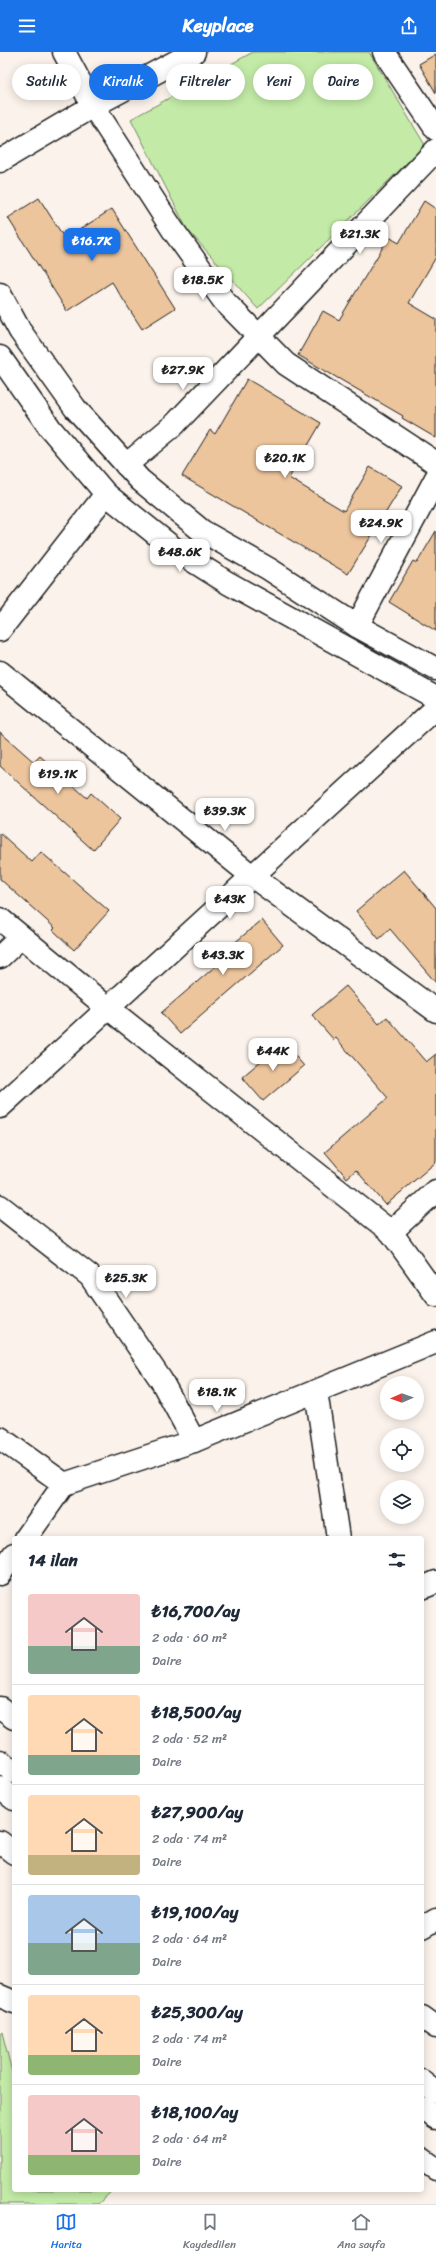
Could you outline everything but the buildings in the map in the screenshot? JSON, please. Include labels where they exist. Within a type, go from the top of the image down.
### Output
[{"type":"street","points":[[64,52],[93,106],[173,230],[224,301],[286,364],[436,463]]},
{"type":"street","points":[[0,161],[93,106],[194,52]]},
{"type":"street","points":[[384,52],[436,129]]},
{"type":"street","points":[[126,465],[175,424],[436,150]]},
{"type":"street","points":[[0,294],[20,331],[75,408],[140,480],[202,531],[269,569],[357,626],[436,669]]},
{"type":"street","points":[[0,357],[50,428],[106,494],[177,551],[228,583],[436,698]]},
{"type":"street","points":[[357,626],[436,478]]},
{"type":"street","points":[[0,630],[106,494]]},
{"type":"street","points":[[0,672],[252,876],[436,1011]]},
{"type":"street","points":[[0,1107],[436,708]]},
{"type":"street","points":[[0,919],[108,1008],[391,1232],[436,1295]]},
{"type":"street","points":[[0,957],[21,937]]},
{"type":"street","points":[[391,1232],[436,1190]]},
{"type":"street","points":[[0,1206],[90,1276],[161,1380],[194,1441]]},
{"type":"street","points":[[27,1536],[64,1484],[194,1441],[436,1342]]},
{"type":"street","points":[[316,1391],[338,1536]]},
{"type":"street","points":[[0,1438],[64,1484]]},
{"type":"street","points":[[0,1574],[12,1557]]},
{"type":"street","points":[[424,1587],[436,1582]]},
{"type":"street","points":[[0,1708],[12,1717]]},
{"type":"street","points":[[0,1761],[12,1770]]},
{"type":"street","points":[[0,1788],[12,1797]]},
{"type":"street","points":[[0,1842],[12,1851]]},
{"type":"street","points":[[424,1926],[436,1919]]},
{"type":"street","points":[[0,1996],[12,2001]]},
{"type":"street","points":[[424,2018],[436,2027]]},
{"type":"street","points":[[424,2083],[436,2092]]},
{"type":"street","points":[[424,2109],[436,2118]]},
{"type":"street","points":[[424,2161],[436,2169]]},
{"type":"green space","points":[[253,52],[369,52],[425,145],[258,309],[187,229],[131,119],[166,100],[245,100],[245,64],[231,64]]},
{"type":"green space","points":[[2,2032],[12,2072],[12,2192],[111,2192],[98,2204],[0,2204],[0,2034]]}]
